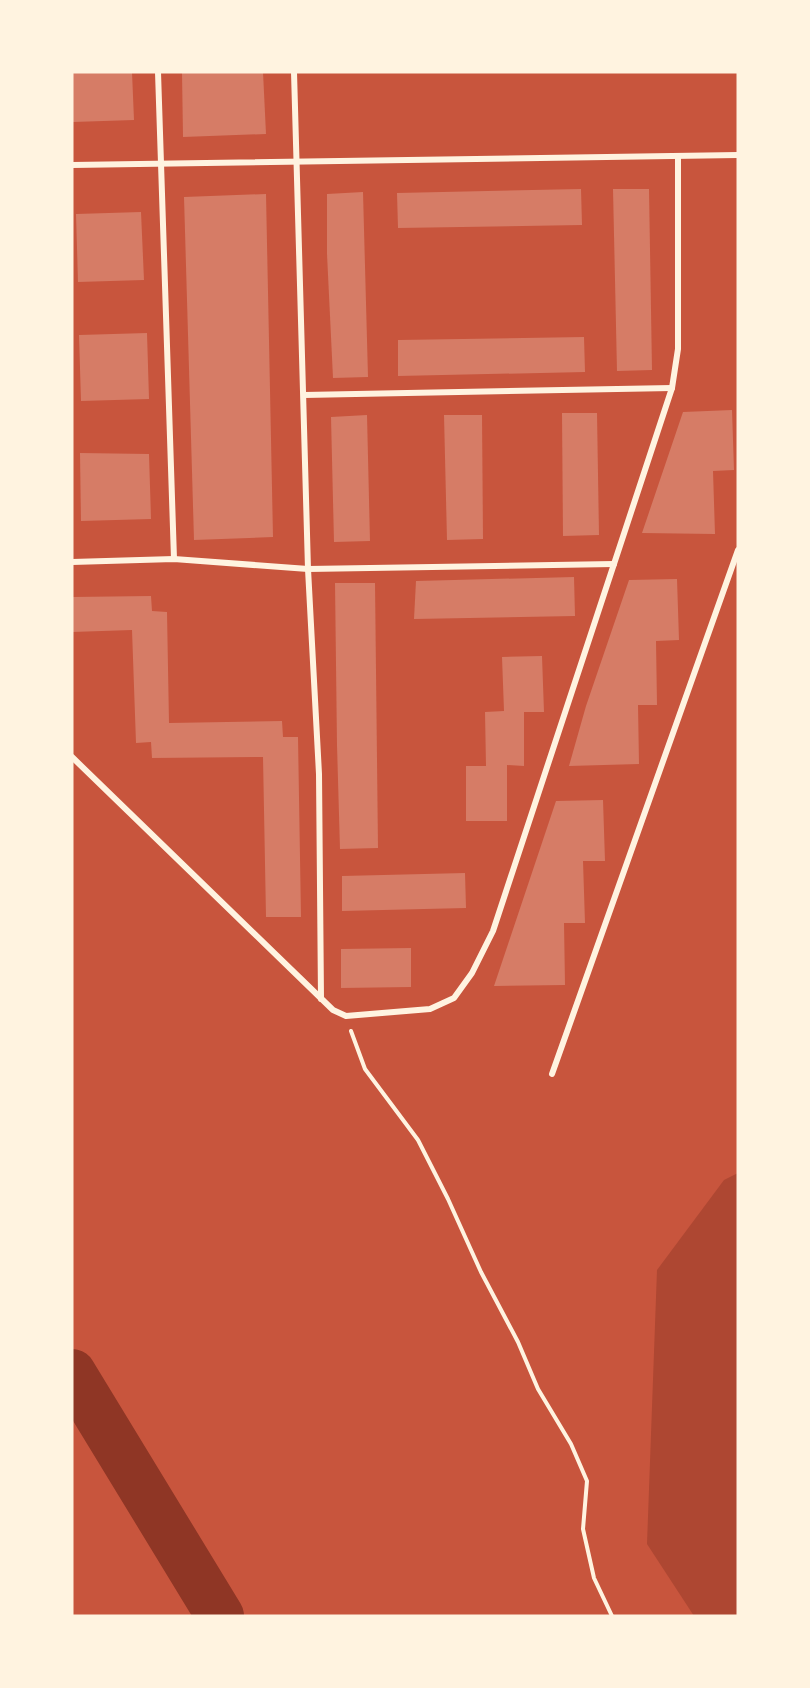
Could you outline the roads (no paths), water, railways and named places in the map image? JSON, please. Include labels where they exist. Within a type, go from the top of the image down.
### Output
[{"type":"street","points":[[158,72],[174,559]]},
{"type":"street","points":[[294,72],[308,569],[319,774],[321,999]]},
{"type":"street","points":[[72,165],[738,155]]},
{"type":"street","points":[[72,757],[333,1011],[346,1016],[430,1009],[454,998],[472,973],[493,931],[672,388],[678,349],[678,156]]},
{"type":"street","points":[[304,395],[672,388]]},
{"type":"street","points":[[552,1074],[738,550]]},
{"type":"street","points":[[72,562],[174,559],[308,569],[614,564]]},
{"type":"waterway","points":[[72,1373],[220,1616]]}]
